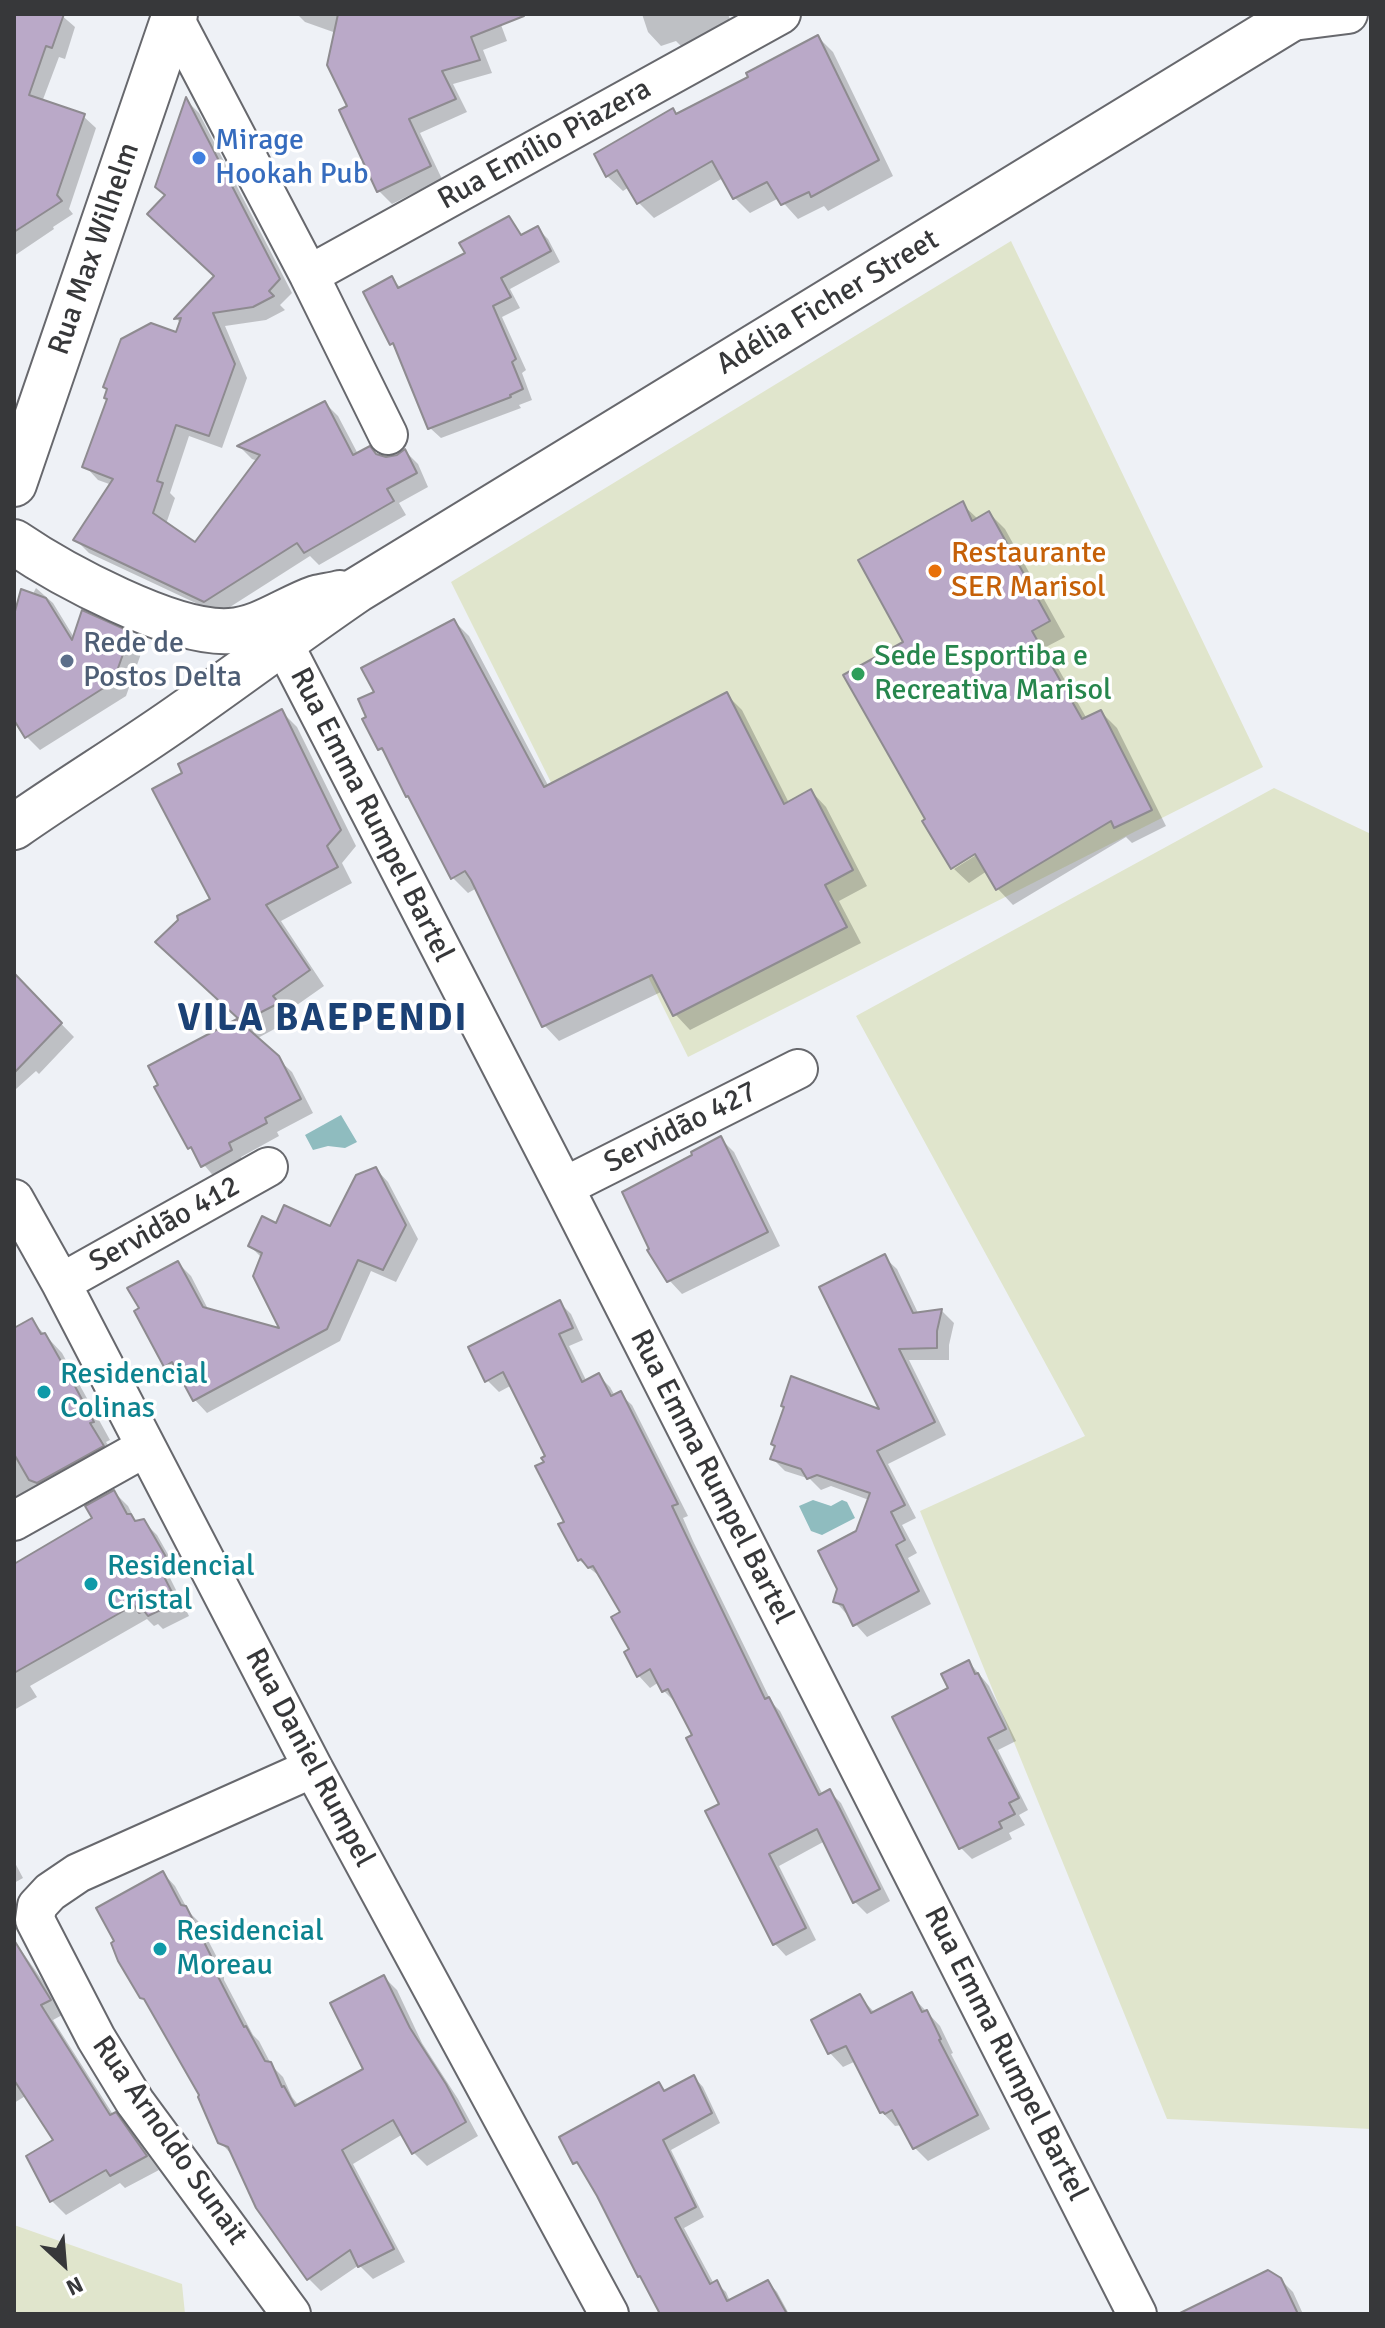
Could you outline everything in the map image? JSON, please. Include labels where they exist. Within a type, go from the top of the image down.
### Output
[{"type":"main road","name":"Rua Max Wilhelm","points":[[14,484],[175,16]]},
{"type":"main road","name":"Adélia Ficher Street","points":[[14,827],[186,712],[357,590],[1292,18]]},
{"type":"main road","points":[[14,542],[36,557],[135,607],[204,629],[231,631],[276,618],[315,598],[357,590]]},
{"type":"street","name":"Rua Emílio Piazera","points":[[309,275],[781,14]]},
{"type":"street","points":[[1292,18],[1348,14]]},
{"type":"street","points":[[175,16],[388,435]]},
{"type":"street","name":"Rua Emma Rumpel Bartel","points":[[282,641],[564,1187],[1137,2314]]},
{"type":"street","name":"Servidão 427","points":[[564,1187],[798,1069]]},
{"type":"street","name":"Servidão 412","points":[[61,1283],[268,1167]]},
{"type":"street","name":"Rua Daniel Rumpel","points":[[14,1199],[61,1283],[313,1768],[609,2314]]},
{"type":"street","points":[[14,1521],[146,1447]]},
{"type":"street","name":"Rua Arnoldo Sunait","points":[[291,2314],[135,2102],[96,2038],[35,1920],[37,1906],[50,1892],[78,1873],[313,1768]]},
{"type":"green space","name":"Sede Esportiba e Recreativa Marisol","points":[[1011,241],[1263,767],[688,1057],[451,582]]},
{"type":"green space","points":[[1274,788],[1371,834],[1371,2129],[1167,2119],[920,1511],[1085,1436],[856,1016]]},
{"type":"green space","points":[[14,2225],[182,2284],[185,2314],[14,2314]]},
{"type":"water","points":[[341,1115],[357,1142],[345,1148],[328,1146],[313,1150],[305,1135]]},
{"type":"water","points":[[813,1500],[831,1506],[842,1500],[847,1502],[855,1518],[822,1535],[811,1531],[799,1506]]},
{"type":"building","points":[[14,14],[64,14],[52,48],[46,46],[29,95],[85,114],[57,195],[62,201],[14,232]]},
{"type":"building","points":[[338,14],[524,16],[471,37],[480,60],[442,71],[456,99],[409,119],[431,166],[377,192],[339,110],[347,106],[327,65]]},
{"type":"building","points":[[818,35],[879,160],[811,197],[809,192],[781,205],[767,182],[733,199],[712,161],[637,204],[617,170],[606,177],[594,154],[673,108],[676,114],[748,77],[746,73]]},
{"type":"building","points":[[186,97],[280,279],[269,291],[274,296],[253,307],[213,313],[235,364],[209,436],[176,425],[157,481],[163,483],[153,513],[195,542],[260,455],[237,446],[325,401],[353,455],[370,446],[376,454],[386,457],[397,455],[405,449],[417,473],[387,489],[394,501],[304,553],[297,543],[204,602],[73,540],[113,479],[82,467],[107,399],[104,398],[107,389],[103,387],[121,339],[151,323],[176,332],[181,318],[174,319],[214,276],[147,214],[165,195],[155,187]]},
{"type":"building","points":[[509,216],[521,235],[538,226],[551,251],[501,278],[511,297],[493,306],[516,359],[512,362],[523,389],[511,397],[428,429],[393,343],[390,345],[363,292],[392,276],[398,288],[465,253],[459,243]]},
{"type":"building","points":[[963,501],[972,521],[989,511],[1050,621],[1032,631],[1082,719],[1101,710],[1152,810],[1114,828],[1111,821],[996,890],[975,854],[951,869],[843,675],[903,642],[858,560]]},
{"type":"building","name":"Rede de Postos Delta","points":[[21,589],[46,598],[72,640],[82,610],[131,632],[113,682],[25,738],[14,720],[14,615]]},
{"type":"building","points":[[454,619],[544,787],[727,692],[784,804],[811,789],[853,870],[825,885],[847,927],[673,1016],[652,975],[542,1027],[471,880],[465,871],[451,879],[382,748],[378,750],[362,719],[366,717],[358,699],[374,692],[361,668]]},
{"type":"building","points":[[282,709],[341,830],[327,846],[338,867],[266,905],[310,970],[273,996],[279,1003],[242,1022],[155,942],[178,920],[177,916],[210,899],[152,789],[182,773],[178,764]]},
{"type":"building","points":[[14,973],[62,1023],[14,1073]]},
{"type":"building","points":[[237,1019],[279,1056],[301,1099],[265,1118],[267,1123],[229,1143],[232,1150],[201,1167],[154,1087],[158,1085],[148,1066]]},
{"type":"building","points":[[721,1136],[768,1232],[667,1282],[647,1250],[622,1192]]},
{"type":"building","points":[[376,1167],[406,1225],[383,1270],[358,1260],[327,1329],[193,1401],[172,1362],[164,1367],[134,1311],[139,1308],[127,1288],[178,1261],[203,1307],[279,1328],[253,1276],[262,1253],[248,1246],[262,1216],[276,1223],[284,1205],[330,1226],[356,1175]]},
{"type":"building","points":[[885,1254],[913,1313],[942,1309],[937,1348],[899,1349],[935,1422],[877,1451],[905,1505],[891,1512],[905,1540],[896,1545],[919,1591],[853,1626],[843,1605],[833,1602],[837,1589],[818,1551],[856,1531],[870,1493],[817,1475],[807,1479],[801,1469],[770,1459],[775,1446],[771,1444],[791,1376],[879,1409],[819,1287]]},
{"type":"building","points":[[560,1300],[573,1328],[559,1334],[582,1382],[599,1373],[611,1396],[621,1391],[678,1504],[672,1506],[765,1699],[769,1697],[819,1795],[830,1789],[880,1889],[853,1903],[817,1829],[769,1854],[806,1928],[773,1945],[705,1811],[719,1804],[686,1738],[692,1735],[668,1689],[662,1692],[650,1669],[637,1677],[624,1652],[629,1649],[611,1617],[620,1612],[593,1566],[588,1568],[581,1559],[578,1561],[558,1524],[564,1522],[535,1466],[544,1462],[541,1458],[545,1456],[503,1372],[485,1382],[468,1347]]},
{"type":"building","name":"Residencial Colinas","points":[[32,1318],[41,1334],[45,1333],[70,1377],[104,1446],[37,1483],[29,1480],[14,1454],[14,1328]]},
{"type":"building","name":"Residencial Cristal","points":[[114,1490],[127,1514],[131,1514],[135,1521],[144,1519],[166,1557],[157,1563],[177,1602],[148,1616],[144,1611],[139,1613],[134,1605],[14,1673],[14,1564],[92,1518],[85,1506]]},
{"type":"building","points":[[969,1660],[1006,1729],[988,1738],[1019,1798],[1009,1803],[1015,1814],[999,1822],[1002,1828],[959,1849],[892,1717],[948,1688],[941,1674]]},
{"type":"building","points":[[163,1871],[181,1905],[186,1906],[244,2027],[265,2061],[271,2062],[295,2106],[363,2069],[330,2003],[384,1975],[410,2028],[466,2122],[412,2154],[393,2120],[342,2150],[394,2249],[358,2267],[350,2250],[307,2280],[256,2208],[228,2147],[218,2143],[199,2095],[144,1999],[140,1998],[118,1961],[111,1943],[114,1941],[96,1908]]},
{"type":"building","points":[[14,1940],[51,2000],[41,2005],[110,2115],[116,2112],[147,2156],[110,2176],[106,2170],[50,2202],[26,2156],[53,2140],[14,2080]]},
{"type":"building","points":[[912,1992],[922,2012],[927,2010],[978,2115],[913,2149],[892,2110],[880,2113],[846,2046],[828,2054],[811,2020],[860,1994],[871,2013]]},
{"type":"building","points":[[694,2075],[712,2113],[663,2140],[696,2207],[675,2218],[710,2284],[717,2280],[727,2301],[768,2280],[787,2314],[656,2314],[659,2312],[597,2196],[577,2162],[573,2164],[559,2137],[659,2082],[664,2091]]},
{"type":"building","points":[[1268,2270],[1281,2278],[1298,2314],[1178,2314]]},
{"type":"place","name":"Mirage Hookah Pub","points":[[199,158]]},
{"type":"place","name":"Restaurante SER Marisol","points":[[935,571]]},
{"type":"place","name":"Rede de Postos Delta","points":[[67,661]]},
{"type":"place","name":"Sede Esportiba e Recreativa Marisol","points":[[858,674]]},
{"type":"place","name":"Residencial Colinas","points":[[44,1392]]},
{"type":"place","name":"Residencial Cristal","points":[[91,1584]]},
{"type":"place","name":"Residencial Moreau","points":[[160,1949]]},
{"type":"district","name":"VILA BAEPENDI","points":[[323,1020]]}]
